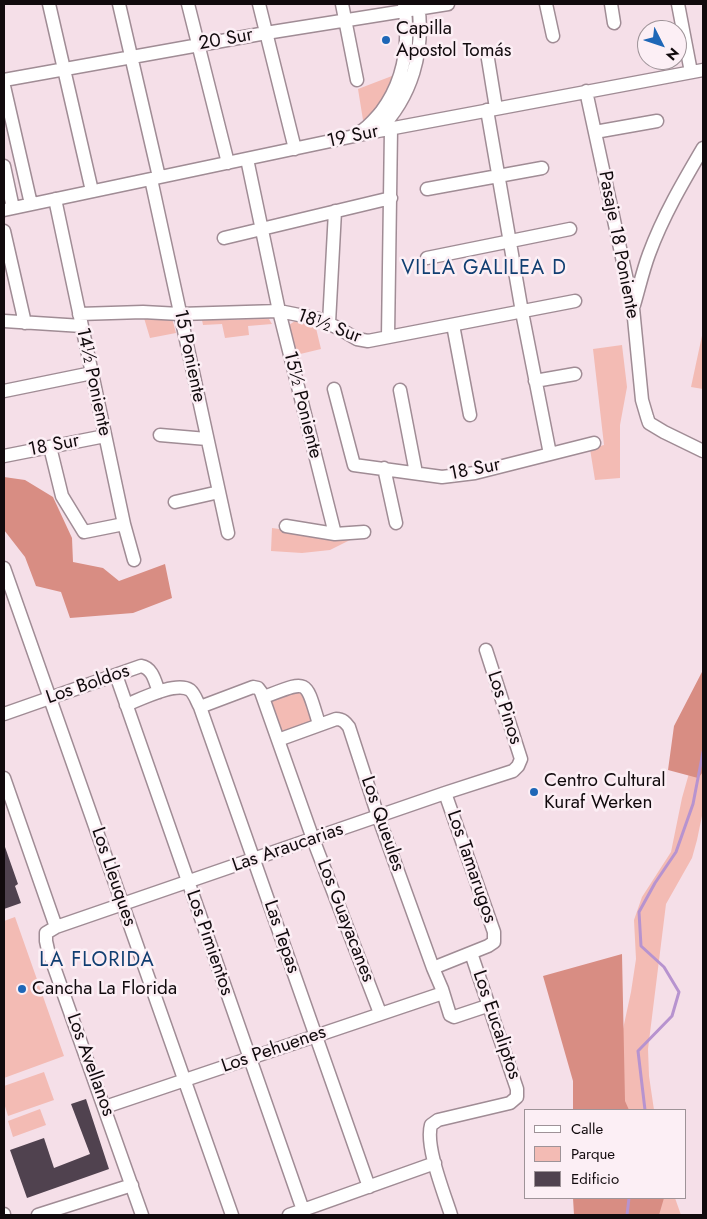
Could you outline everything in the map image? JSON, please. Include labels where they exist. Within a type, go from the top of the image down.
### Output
[{"type":"street","points":[[49,4],[92,191]]},
{"type":"street","name":"15 Poniente","points":[[119,4],[131,56],[180,314],[228,533]]},
{"type":"street","points":[[188,4],[228,163]]},
{"type":"street","points":[[259,4],[295,149]]},
{"type":"street","points":[[342,4],[357,80]]},
{"type":"street","name":"20 Sur","points":[[4,80],[266,32],[345,20],[405,7],[448,4]]},
{"type":"street","points":[[546,4],[553,36]]},
{"type":"street","points":[[610,4],[614,23]]},
{"type":"street","points":[[678,4],[697,71]]},
{"type":"street","points":[[378,131],[402,100],[414,74],[419,48],[418,6]]},
{"type":"street","points":[[351,137],[362,131],[378,115],[397,85],[407,51],[408,27],[405,7]]},
{"type":"street","points":[[488,59],[498,176],[550,454]]},
{"type":"street","name":"19 Sur","points":[[8,209],[378,131],[697,71]]},
{"type":"street","points":[[4,86],[31,204]]},
{"type":"street","name":"Pasaje 18 Poniente","points":[[586,92],[633,308],[642,400],[649,423],[703,450]]},
{"type":"street","points":[[595,132],[657,121]]},
{"type":"street","points":[[388,338],[391,129]]},
{"type":"street","points":[[633,308],[649,254],[662,224],[703,148]]},
{"type":"street","name":"15½ Poniente","points":[[247,159],[279,311],[335,534]]},
{"type":"street","points":[[4,166],[8,209]]},
{"type":"street","points":[[427,189],[542,168]]},
{"type":"street","points":[[224,238],[390,198]]},
{"type":"street","name":"14½ Poniente","points":[[55,199],[124,524],[134,560]]},
{"type":"street","points":[[329,323],[335,211]]},
{"type":"street","points":[[427,258],[570,229]]},
{"type":"street","points":[[4,231],[25,323]]},
{"type":"street","name":"18½ Sur","points":[[4,321],[25,323],[80,320],[143,312],[180,314],[279,311],[309,316],[329,323],[357,339],[373,341],[575,301]]},
{"type":"street","points":[[453,325],[470,416]]},
{"type":"street","points":[[4,391],[92,373]]},
{"type":"street","points":[[535,381],[575,374]]},
{"type":"street","name":"18 Sur","points":[[334,389],[354,465],[453,477],[594,442]]},
{"type":"street","points":[[400,390],[416,473]]},
{"type":"street","points":[[160,435],[207,439]]},
{"type":"street","name":"18 Sur","points":[[4,456],[105,436]]},
{"type":"street","points":[[50,447],[62,496],[84,532],[124,524]]},
{"type":"street","points":[[384,468],[396,523]]},
{"type":"street","points":[[175,502],[219,492]]},
{"type":"street","points":[[286,526],[335,534],[364,532]]},
{"type":"street","name":"Los Lleuques","points":[[4,568],[232,1215]]},
{"type":"street","name":"Los Pinos","points":[[486,650],[521,759],[518,766]]},
{"type":"street","name":"Los Boldos","points":[[4,714],[140,666],[146,667],[152,673],[158,692]]},
{"type":"street","name":"Los Pimientos","points":[[116,675],[303,1210]]},
{"type":"street","points":[[200,707],[254,687],[261,693],[297,685],[305,686],[309,692],[319,724]]},
{"type":"street","name":"Las Tepas","points":[[158,692],[177,687],[189,689],[194,694],[200,707],[369,1187]]},
{"type":"street","points":[[126,705],[158,692]]},
{"type":"street","name":"Los Guayacanes","points":[[261,693],[313,839],[380,1014]]},
{"type":"street","name":"Los Queules","points":[[278,740],[319,724],[340,719],[349,727],[378,816],[442,988],[450,1015],[454,1017],[490,1005]]},
{"type":"street","name":"Las Araucarias","points":[[56,927],[512,771],[518,766]]},
{"type":"street","points":[[4,778],[56,927]]},
{"type":"street","name":"Los Tamarugos","points":[[445,793],[494,932],[494,942],[471,953]]},
{"type":"street","name":"Los Avellanos","points":[[56,927],[46,933],[48,950],[142,1215]]},
{"type":"street","points":[[433,968],[471,953]]},
{"type":"street","name":"Los Eucaliptos","points":[[434,1163],[428,1132],[431,1124],[438,1120],[510,1103],[517,1097],[517,1089],[471,953]]},
{"type":"street","name":"Los Pehuenes","points":[[105,1108],[443,993]]},
{"type":"street","points":[[290,1215],[434,1163],[451,1215]]},
{"type":"street","points":[[38,1215],[132,1185]]},
{"type":"green space","points":[[405,71],[371,117],[363,120],[358,89]]},
{"type":"green space","points":[[144,318],[172,318],[176,333],[150,338]]},
{"type":"green space","points":[[269,319],[272,324],[248,326],[249,335],[225,338],[222,324],[203,325],[202,320]]},
{"type":"green space","points":[[295,321],[315,324],[321,349],[296,355],[286,327]]},
{"type":"green space","points":[[703,331],[703,389],[691,387]]},
{"type":"green space","points":[[622,345],[627,387],[620,425],[620,478],[595,480],[590,449],[604,445],[593,349]]},
{"type":"green space","points":[[272,528],[352,539],[330,550],[302,553],[271,551]]},
{"type":"green space","points":[[297,685],[319,724],[278,740],[264,697]]},
{"type":"green space","points":[[703,724],[703,811],[692,858],[666,904],[648,1049],[649,1076],[654,1109],[625,1109],[620,1043],[636,959],[634,920],[642,897],[671,852],[682,798]]},
{"type":"green space","name":"Cancha La Florida","points":[[15,917],[64,1056],[4,1078],[4,921]]},
{"type":"green space","points":[[44,1072],[54,1100],[8,1116],[4,1103],[4,1086]]},
{"type":"green space","points":[[40,1109],[46,1125],[13,1137],[8,1121]]},
{"type":"green space","points":[[651,1199],[675,1199],[681,1215],[655,1215]]},
{"type":"shaded area","points":[[4,477],[25,480],[53,497],[72,538],[73,562],[103,568],[119,581],[165,564],[172,598],[133,613],[70,618],[61,592],[36,586],[25,557],[4,530]]},
{"type":"shaded area","points":[[703,670],[703,772],[698,778],[668,770],[674,726]]},
{"type":"shaded area","points":[[622,954],[625,1101],[629,1109],[573,1109],[573,1081],[543,976]]},
{"type":"shaded area","points":[[573,1199],[664,1199],[659,1215],[574,1215]]},
{"type":"building","points":[[5,847],[18,884],[15,886],[21,903],[4,909]]},
{"type":"building","points":[[86,1099],[109,1169],[27,1198],[10,1150],[44,1138],[54,1168],[90,1154],[71,1104]]},
{"type":"waterway","points":[[645,1109],[638,1051],[672,1016],[679,992],[664,967],[641,946],[639,912],[655,883],[676,852],[693,804],[703,752]]},
{"type":"waterway","points":[[627,1215],[629,1199]]},
{"type":"place","name":"Capilla Apostol Tomás","points":[[386,40]]},
{"type":"place","name":"Centro Cultural Kuraf Werken","points":[[534,792]]},
{"type":"place","name":"Cancha La Florida","points":[[22,989]]},
{"type":"district","name":"VILLA GALILEA D","points":[[484,269]]},
{"type":"district","name":"LA FLORIDA","points":[[97,961]]}]
